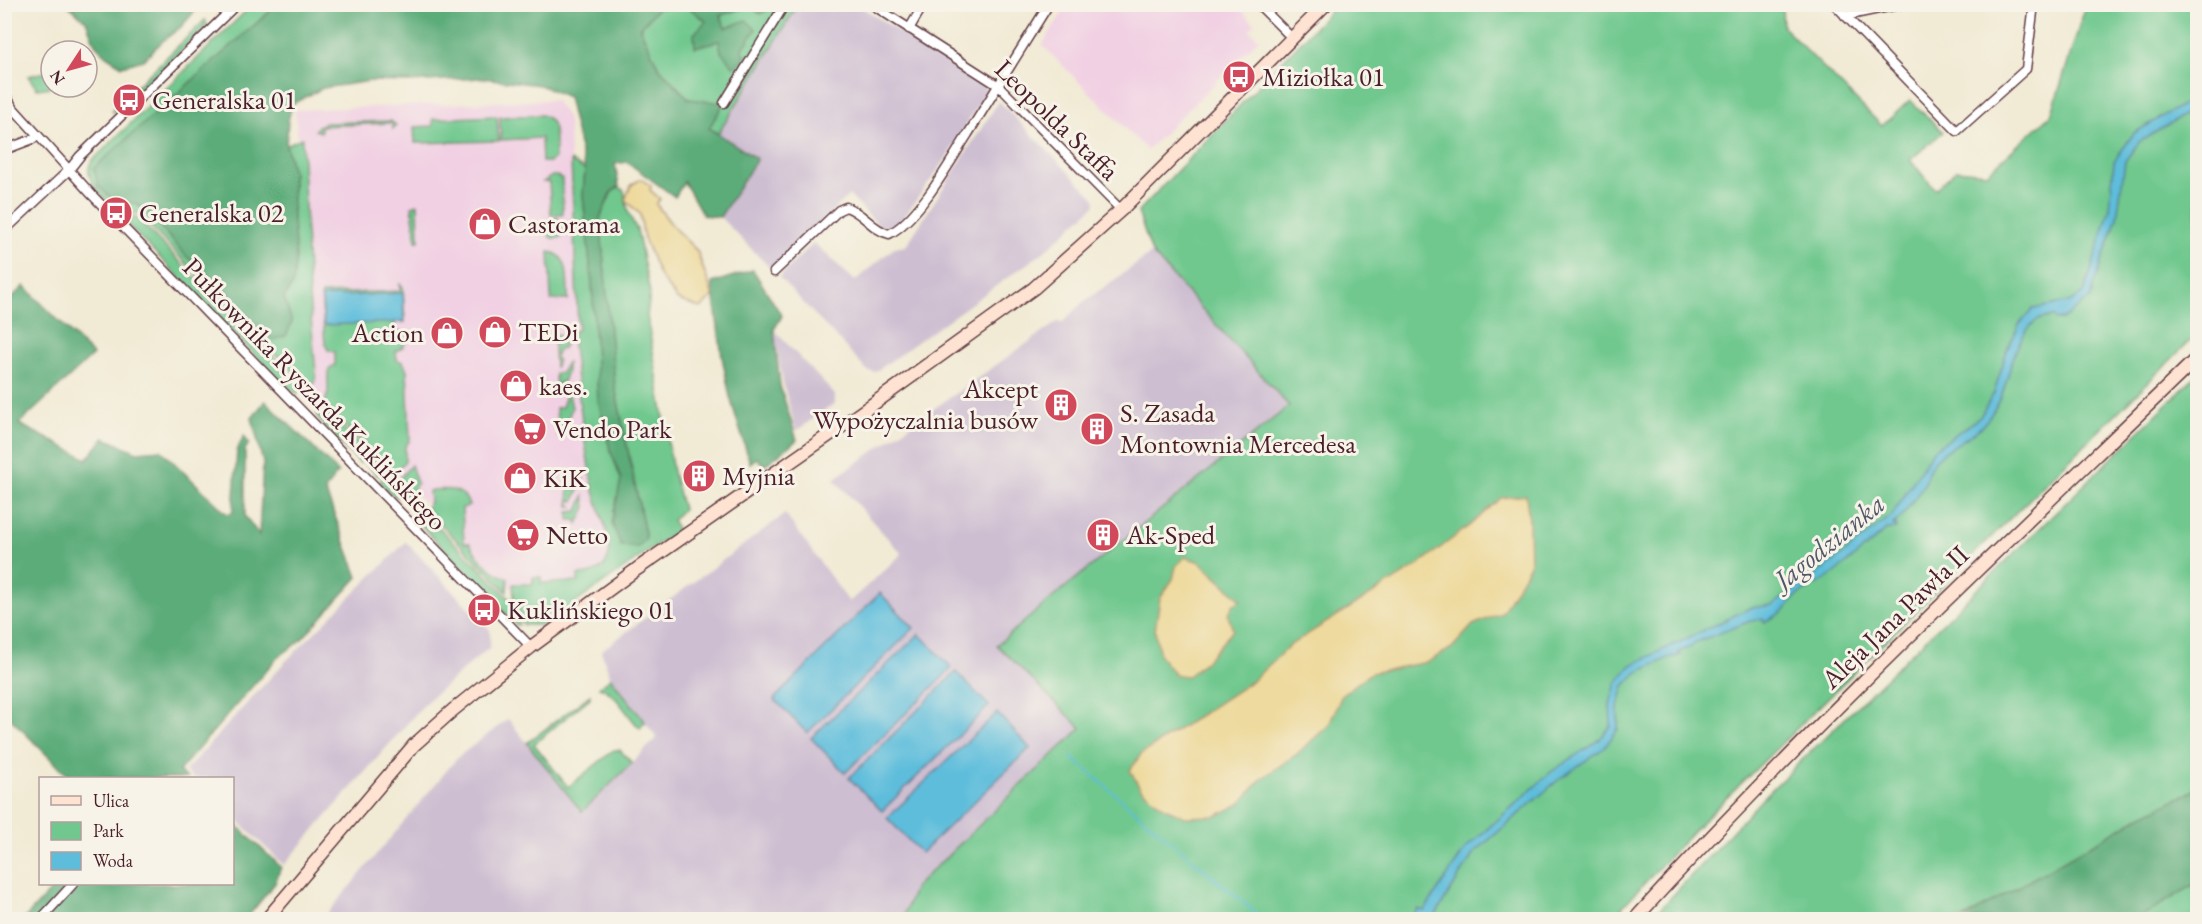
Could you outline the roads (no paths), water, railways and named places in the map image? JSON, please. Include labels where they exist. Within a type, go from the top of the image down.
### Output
[{"type":"street","points":[[4,231],[237,4]]},
{"type":"street","points":[[724,103],[785,4]]},
{"type":"street","name":"Leopolda Staffa","points":[[871,4],[999,86],[1121,210]]},
{"type":"street","points":[[909,29],[924,4]]},
{"type":"street","points":[[774,272],[839,210],[846,207],[856,210],[877,231],[889,234],[900,229],[930,191],[999,86],[1049,4]]},
{"type":"street","points":[[1258,4],[1292,38]]},
{"type":"street","points":[[266,920],[414,745],[453,710],[531,646],[637,569],[862,412],[1034,288],[1121,210],[1326,4]]},
{"type":"street","points":[[1833,4],[1957,130],[2026,69],[2034,4]]},
{"type":"street","points":[[1845,16],[1898,5]]},
{"type":"street","name":"Pułkownika Ryszarda Kuklińskiego","points":[[4,93],[14,109],[69,170],[531,646]]},
{"type":"street","points":[[4,150],[33,139],[37,135]]},
{"type":"street","name":"Aleja Jana Pawła II","points":[[1634,920],[1721,824],[1797,747],[2198,357]]},
{"type":"street","points":[[40,920],[72,885]]},
{"type":"water","points":[[2197,96],[2197,107],[2139,142],[2125,161],[2117,218],[2091,298],[2062,319],[2056,320],[2053,316],[2042,319],[2029,328],[2018,346],[1995,409],[1980,428],[1935,461],[1926,481],[1902,517],[1893,524],[1894,526],[1896,524],[1896,529],[1888,529],[1830,577],[1799,594],[1780,614],[1764,622],[1763,619],[1751,621],[1694,643],[1692,647],[1678,652],[1681,655],[1673,656],[1636,673],[1624,686],[1618,707],[1618,729],[1604,748],[1558,780],[1474,853],[1433,919],[1411,919],[1418,909],[1424,911],[1466,848],[1551,772],[1599,740],[1611,726],[1610,704],[1616,683],[1631,665],[1750,608],[1773,605],[1832,563],[1892,515],[1933,450],[1980,417],[1994,393],[2007,350],[2019,325],[2033,309],[2069,302],[2084,293],[2110,208],[2114,161],[2134,133]]},
{"type":"water","points":[[403,293],[404,322],[324,325],[322,297]]},
{"type":"water","points":[[880,593],[914,628],[807,733],[774,699]]},
{"type":"water","points":[[919,634],[952,668],[845,773],[811,738]]},
{"type":"water","points":[[956,672],[989,706],[882,811],[849,778]]},
{"type":"water","points":[[997,713],[1030,748],[921,853],[887,818]]},
{"type":"waterway","points":[[1071,757],[1264,920]]},
{"type":"place","name":"Miziołka 01","points":[[1239,77]]},
{"type":"place","name":"Generalska 01","points":[[129,100]]},
{"type":"place","name":"Generalska 02","points":[[116,213]]},
{"type":"place","name":"Castorama","points":[[485,224]]},
{"type":"place","name":"TEDi","points":[[495,332]]},
{"type":"place","name":"Action","points":[[447,333]]},
{"type":"place","name":"kaes.","points":[[516,386]]},
{"type":"place","name":"Akcept Wypożyczalnia busów","points":[[1061,405]]},
{"type":"place","name":"Vendo Park","points":[[530,429]]},
{"type":"place","name":"S. Zasada Montownia Mercedesa","points":[[1097,429]]},
{"type":"place","name":"Myjnia","points":[[699,476]]},
{"type":"place","name":"KiK","points":[[520,478]]},
{"type":"place","name":"Netto","points":[[523,535]]},
{"type":"place","name":"Ak-Sped","points":[[1103,535]]},
{"type":"place","name":"Kuklińskiego 01","points":[[484,610]]},
{"type":"water label","name":"Jagodzianka","points":[[1829,541]]}]
